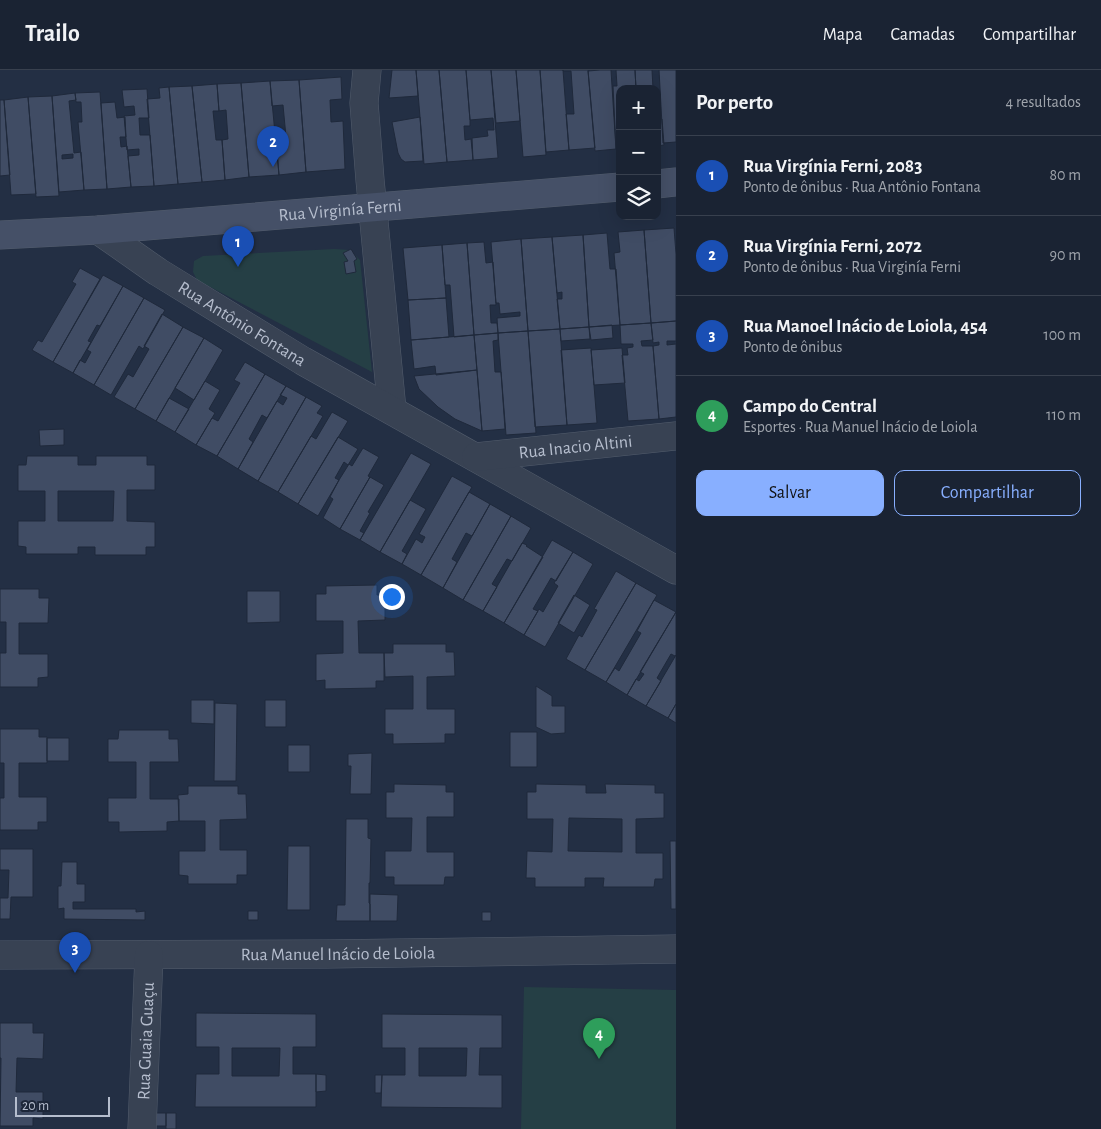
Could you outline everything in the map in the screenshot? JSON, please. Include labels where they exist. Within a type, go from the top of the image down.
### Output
[{"type":"street","points":[[367,70],[364,103],[392,410]]},
{"type":"street","points":[[661,184],[676,182]]},
{"type":"street","name":"Rua Virginía Ferni","points":[[0,235],[98,230],[616,186]]},
{"type":"street","name":"Rua Antônio Fontana","points":[[98,230],[158,272],[286,350],[676,570]]},
{"type":"street","name":"Rua Inacio Altini","points":[[476,457],[676,436]]},
{"type":"street","name":"Rua Manuel Inácio de Loiola","points":[[0,955],[676,950]]},
{"type":"street","name":"Rua Guaia Guaçu","points":[[142,1129],[149,955]]},
{"type":"green space","points":[[334,249],[350,250],[360,260],[372,372],[197,280],[193,272],[194,261],[203,256]]},
{"type":"green space","points":[[524,987],[676,990],[676,1129],[521,1129]]},
{"type":"building","points":[[392,70],[416,70],[418,96],[389,98]]},
{"type":"building","points":[[416,70],[439,70],[447,162],[424,164]]},
{"type":"building","points":[[439,70],[466,70],[470,126],[464,126],[465,140],[471,139],[473,160],[447,162]]},
{"type":"building","points":[[466,70],[491,70],[498,158],[473,160],[472,138],[488,136],[487,130],[494,130],[493,118],[470,120]]},
{"type":"building","points":[[491,70],[516,70],[520,121],[496,123]]},
{"type":"building","points":[[516,70],[540,70],[546,155],[523,157]]},
{"type":"building","points":[[540,70],[563,70],[569,150],[546,152]]},
{"type":"building","points":[[563,70],[588,70],[595,148],[569,150],[566,114],[574,114],[571,71]]},
{"type":"building","points":[[611,70],[616,149],[595,151],[588,71]]},
{"type":"building","points":[[616,70],[635,70],[636,85],[617,85]]},
{"type":"building","points":[[635,70],[652,70],[653,85],[636,85]]},
{"type":"building","points":[[659,70],[676,70],[676,142],[663,143]]},
{"type":"building","points":[[341,77],[342,99],[330,100],[331,122],[343,121],[345,169],[306,172],[299,80]]},
{"type":"building","points":[[299,80],[306,172],[279,175],[276,137],[286,137],[283,105],[272,106],[270,81]]},
{"type":"building","points":[[270,81],[279,175],[249,177],[241,83]]},
{"type":"building","points":[[241,83],[249,177],[225,180],[222,140],[228,139],[226,110],[219,111],[217,84]]},
{"type":"building","points":[[217,84],[219,111],[213,111],[216,140],[222,140],[225,180],[202,182],[192,86]]},
{"type":"building","points":[[192,86],[202,182],[178,184],[169,87]]},
{"type":"building","points":[[613,86],[616,86],[616,149]]},
{"type":"building","points":[[169,87],[178,184],[154,186],[147,99],[160,98],[159,88]]},
{"type":"building","points":[[147,89],[149,118],[139,118],[140,135],[150,135],[154,186],[131,187],[128,156],[139,155],[139,149],[127,150],[124,116],[135,115],[134,106],[124,107],[122,90]]},
{"type":"building","points":[[100,92],[107,189],[84,190],[78,122],[82,122],[81,102],[76,102],[75,93]]},
{"type":"building","points":[[75,93],[76,100],[69,101],[74,153],[81,152],[84,190],[59,192],[52,96]],"holes":[[[73,154],[73,158],[62,159],[62,155]]]},
{"type":"building","points":[[52,96],[59,196],[36,197],[28,97]]},
{"type":"building","points":[[28,97],[36,194],[11,195],[4,100]]},
{"type":"building","points":[[0,100],[4,100],[10,175],[0,176]]},
{"type":"building","points":[[115,102],[117,118],[125,117],[126,137],[120,137],[121,147],[127,146],[131,187],[107,189],[101,103]]},
{"type":"building","points":[[420,117],[423,161],[405,162],[398,153],[392,122]]},
{"type":"building","points":[[661,119],[662,119],[664,145],[661,145]]},
{"type":"building","points":[[674,228],[676,321],[651,323],[644,230]]},
{"type":"building","points":[[644,230],[651,323],[620,325],[614,253],[620,252],[618,232]]},
{"type":"building","points":[[607,233],[610,269],[616,269],[620,325],[589,327],[583,235]]},
{"type":"building","points":[[583,235],[589,327],[560,329],[557,299],[562,299],[562,292],[557,293],[552,237]]},
{"type":"building","points":[[552,237],[560,329],[528,331],[521,239]]},
{"type":"building","points":[[521,239],[528,331],[498,333],[497,318],[520,316],[520,312],[500,314],[499,303],[496,303],[491,242]]},
{"type":"building","points":[[484,242],[486,263],[493,262],[496,305],[490,305],[491,323],[497,323],[498,333],[474,335],[467,243]]},
{"type":"building","points":[[467,243],[474,335],[454,337],[450,285],[445,285],[442,245]]},
{"type":"building","points":[[442,245],[446,298],[408,300],[403,248]]},
{"type":"building","points":[[351,249],[357,259],[354,261],[356,272],[346,274],[344,262],[348,261],[343,253]]},
{"type":"building","points":[[80,268],[100,279],[53,362],[32,350],[38,340],[42,342],[76,284],[72,282]]},
{"type":"building","points":[[103,275],[123,286],[100,326],[97,325],[88,341],[91,342],[73,373],[53,362]]},
{"type":"building","points":[[123,286],[144,298],[94,385],[73,373],[80,360],[85,363],[91,352],[87,350]]},
{"type":"building","points":[[144,298],[165,310],[143,349],[139,346],[111,395],[94,385]]},
{"type":"building","points":[[446,298],[449,337],[411,340],[408,300]]},
{"type":"building","points":[[162,314],[183,327],[135,409],[114,397],[128,374],[133,377],[149,349],[144,346]]},
{"type":"building","points":[[676,321],[676,341],[667,341],[667,345],[676,344],[676,417],[659,419],[653,346],[659,345],[659,342],[653,343],[651,323]]},
{"type":"building","points":[[651,323],[653,340],[641,341],[642,346],[653,346],[659,419],[628,421],[622,355],[628,355],[627,348],[633,347],[633,344],[621,344],[620,325]]},
{"type":"building","points":[[612,325],[613,338],[591,340],[589,327]]},
{"type":"building","points":[[183,327],[204,338],[156,421],[135,409]]},
{"type":"building","points":[[589,327],[590,339],[561,341],[560,329]]},
{"type":"building","points":[[560,329],[567,425],[535,427],[528,331]]},
{"type":"building","points":[[528,331],[536,433],[506,435],[498,333]]},
{"type":"building","points":[[498,333],[498,340],[493,341],[495,372],[501,372],[505,429],[482,431],[474,335]]},
{"type":"building","points":[[474,335],[477,370],[436,375],[435,366],[414,369],[411,340]]},
{"type":"building","points":[[204,338],[223,350],[194,400],[175,388]]},
{"type":"building","points":[[591,348],[597,423],[567,425],[561,350]]},
{"type":"building","points":[[622,348],[625,383],[594,385],[591,350]]},
{"type":"building","points":[[245,362],[265,374],[217,456],[196,445],[212,418],[218,421],[240,383],[234,380]]},
{"type":"building","points":[[477,370],[482,431],[455,419],[438,407],[419,389],[414,376]]},
{"type":"building","points":[[265,374],[286,386],[267,418],[262,415],[249,439],[253,442],[238,469],[217,456]]},
{"type":"building","points":[[205,381],[220,390],[209,409],[215,413],[196,445],[175,432]]},
{"type":"building","points":[[286,386],[306,397],[258,481],[238,469],[277,401],[283,405],[287,398],[280,395]]},
{"type":"building","points":[[306,397],[322,406],[317,413],[323,416],[278,492],[258,481]]},
{"type":"building","points":[[169,398],[189,409],[175,432],[156,421]]},
{"type":"building","points":[[332,412],[348,421],[298,504],[278,492],[311,436],[316,439]]},
{"type":"building","points":[[64,429],[64,445],[40,446],[39,430]]},
{"type":"building","points":[[338,437],[358,449],[348,465],[344,462],[335,478],[339,480],[318,516],[298,504]]},
{"type":"building","points":[[363,448],[379,457],[368,476],[370,477],[340,529],[323,518],[333,499],[330,497],[339,480],[349,464],[352,466]]},
{"type":"building","points":[[411,453],[431,464],[380,552],[360,540]]},
{"type":"building","points":[[27,456],[78,456],[78,465],[96,465],[96,456],[147,456],[147,465],[155,465],[155,490],[127,490],[127,521],[155,522],[155,547],[146,547],[146,555],[95,555],[95,547],[78,547],[78,554],[26,554],[26,547],[18,546],[18,521],[45,521],[45,491],[18,491],[18,465],[26,465]],"holes":[[[58,491],[114,491],[113,521],[58,521]]]},
{"type":"building","points":[[452,476],[472,487],[421,575],[402,564],[416,539],[422,543],[425,537],[419,534]]},
{"type":"building","points":[[370,477],[384,485],[368,512],[370,513],[360,531],[364,533],[360,540],[340,529]]},
{"type":"building","points":[[469,492],[490,504],[472,536],[466,533],[452,559],[457,562],[443,588],[421,575]]},
{"type":"building","points":[[410,500],[426,509],[402,551],[407,554],[402,564],[380,552]]},
{"type":"building","points":[[490,504],[511,516],[463,600],[443,588]]},
{"type":"building","points":[[511,516],[531,528],[512,561],[507,559],[492,584],[497,587],[483,611],[463,600]]},
{"type":"building","points":[[552,540],[573,552],[556,581],[551,578],[533,609],[538,611],[524,635],[504,623]]},
{"type":"building","points":[[522,543],[543,557],[504,623],[483,611]]},
{"type":"building","points":[[573,552],[593,564],[545,647],[524,635],[539,609],[543,612],[558,586],[554,583]]},
{"type":"building","points":[[616,571],[636,583],[585,670],[566,659],[579,635],[582,637],[597,610],[594,609]]},
{"type":"building","points":[[636,583],[657,595],[606,682],[585,670]]},
{"type":"building","points":[[377,585],[377,595],[385,595],[385,620],[358,621],[359,653],[384,653],[384,681],[376,681],[376,688],[325,689],[325,680],[316,681],[316,654],[343,653],[343,621],[316,621],[316,594],[326,594],[326,586]]},
{"type":"building","points":[[0,589],[39,589],[39,598],[49,598],[48,623],[19,623],[19,654],[48,654],[48,677],[38,678],[38,687],[0,687],[0,653],[6,653],[6,622],[0,622]]},
{"type":"building","points":[[247,591],[280,591],[280,622],[247,623]]},
{"type":"building","points":[[574,595],[590,605],[574,633],[558,623]]},
{"type":"building","points":[[654,600],[676,612],[627,695],[606,682],[615,668],[619,671],[641,633],[637,631]]},
{"type":"building","points":[[676,612],[676,655],[671,654],[657,678],[661,681],[646,706],[627,695],[636,679],[639,681],[644,674],[640,672]]},
{"type":"building","points":[[393,644],[446,644],[446,652],[454,652],[455,676],[427,677],[427,709],[455,709],[455,734],[445,734],[445,743],[393,744],[393,734],[385,734],[385,709],[413,709],[413,676],[385,677],[384,653],[393,653]]},
{"type":"building","points":[[676,655],[676,704],[668,718],[646,706]]},
{"type":"building","points":[[536,686],[552,696],[552,706],[565,706],[565,733],[551,734],[536,727]]},
{"type":"building","points":[[191,700],[214,700],[214,724],[191,723]]},
{"type":"building","points":[[265,700],[286,700],[286,727],[265,727]]},
{"type":"building","points":[[215,703],[237,704],[236,781],[214,781]]},
{"type":"building","points":[[676,704],[676,723],[668,718]]},
{"type":"building","points":[[0,729],[39,729],[39,737],[47,737],[47,763],[19,763],[19,797],[47,797],[47,822],[38,822],[38,830],[0,830],[0,798],[4,798],[4,763],[0,763]]},
{"type":"building","points":[[119,730],[169,730],[169,739],[178,739],[179,762],[150,762],[150,799],[179,799],[179,821],[167,822],[167,831],[119,832],[119,822],[108,822],[108,798],[136,798],[136,762],[108,762],[108,739],[118,739]]},
{"type":"building","points":[[510,732],[537,732],[537,767],[510,767]]},
{"type":"building","points":[[47,738],[69,738],[69,761],[47,761]]},
{"type":"building","points":[[288,745],[310,745],[310,772],[288,772]]},
{"type":"building","points":[[372,753],[371,794],[350,794],[351,766],[348,766],[348,754]]},
{"type":"building","points":[[394,784],[446,785],[446,792],[454,792],[454,817],[427,817],[427,852],[454,852],[454,877],[445,877],[444,885],[394,885],[394,877],[385,877],[385,851],[411,851],[412,818],[386,818],[386,792],[394,792]]},
{"type":"building","points":[[536,784],[586,785],[586,793],[606,793],[605,784],[655,785],[655,793],[664,793],[664,818],[636,819],[636,853],[663,853],[663,879],[655,879],[654,887],[603,887],[604,878],[585,878],[585,887],[535,887],[535,878],[526,878],[527,851],[552,852],[553,819],[527,819],[527,792],[536,792]],"holes":[[[569,818],[622,819],[622,852],[568,851]]]},
{"type":"building","points":[[188,786],[238,786],[238,794],[246,794],[247,819],[220,820],[220,850],[247,850],[247,875],[237,875],[237,884],[188,884],[188,876],[179,875],[179,851],[205,851],[205,821],[179,821],[178,795],[188,794]]},
{"type":"building","points":[[346,819],[368,819],[368,838],[371,839],[370,921],[336,921],[337,905],[345,905]]},
{"type":"building","points":[[670,841],[676,841],[676,909],[671,909]]},
{"type":"building","points":[[288,846],[310,846],[310,910],[287,910]]},
{"type":"building","points":[[0,849],[33,849],[33,897],[11,897],[10,919],[0,919],[0,898],[8,898],[9,870],[0,870]]},
{"type":"building","points":[[62,862],[77,862],[77,884],[85,884],[85,902],[73,902],[73,909],[136,909],[136,912],[145,911],[145,920],[64,919],[64,908],[58,909],[58,886],[61,886]]},
{"type":"building","points":[[370,894],[398,895],[397,921],[370,921]]},
{"type":"building","points":[[248,911],[258,911],[258,920],[248,920]]},
{"type":"building","points":[[482,912],[491,912],[491,921],[482,921]]},
{"type":"building","points":[[196,1013],[316,1014],[316,1047],[293,1047],[293,1074],[316,1074],[316,1107],[195,1107],[196,1074],[219,1074],[219,1047],[196,1047]],"holes":[[[232,1048],[280,1048],[279,1076],[232,1076]]]},
{"type":"building","points":[[382,1014],[502,1015],[502,1048],[480,1048],[479,1075],[502,1075],[502,1108],[381,1107],[382,1075],[405,1075],[405,1048],[382,1048]],"holes":[[[419,1048],[467,1048],[466,1076],[419,1076]]]},
{"type":"building","points":[[0,1023],[33,1023],[33,1033],[44,1033],[43,1059],[17,1058],[16,1092],[43,1092],[43,1119],[33,1118],[33,1126],[0,1126]]},
{"type":"building","points":[[316,1074],[326,1075],[326,1091],[316,1092]]},
{"type":"building","points":[[375,1075],[382,1075],[381,1093],[375,1093]]},
{"type":"building","points":[[156,1113],[166,1113],[166,1126],[156,1126]]},
{"type":"building","points":[[166,1113],[176,1113],[176,1129],[166,1129]]},
{"type":"place","name":"Rua Virgínia Ferni, 2072","points":[[273,167]]},
{"type":"place","name":"Rua Virgínia Ferni, 2083","points":[[238,267]]},
{"type":"place","name":"Rua Manoel Inácio de Loiola, 454","points":[[75,973]]},
{"type":"place","name":"Campo do Central","points":[[599,1059]]}]
